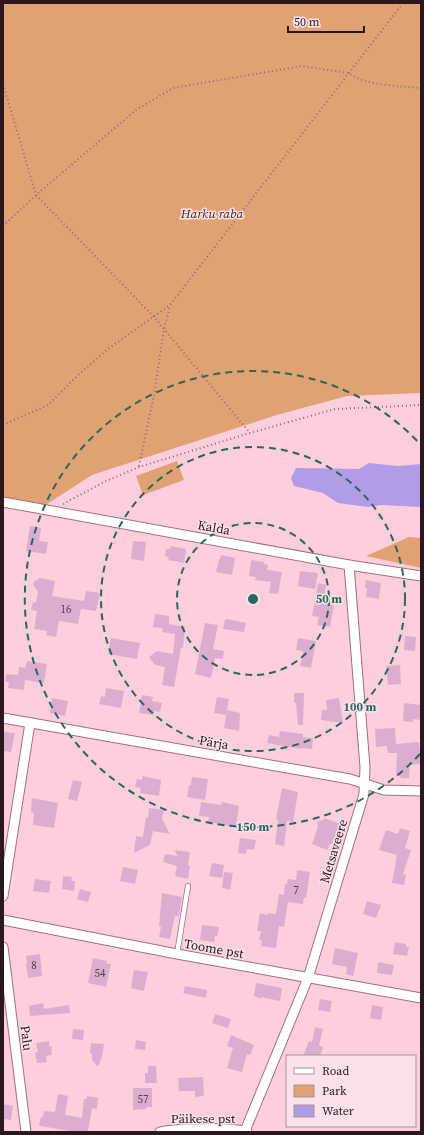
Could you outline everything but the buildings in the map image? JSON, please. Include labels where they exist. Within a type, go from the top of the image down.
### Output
[{"type":"street","name":"Kalda","points":[[3,502],[349,565],[421,576]]},
{"type":"street","name":"Metsaveere","points":[[246,1132],[308,978],[364,794],[365,767],[349,565]]},
{"type":"street","name":"Pärja","points":[[3,718],[350,779],[384,790],[421,791]]},
{"type":"street","points":[[3,896],[30,723]]},
{"type":"street","name":"Toome pst","points":[[3,920],[177,954],[421,998]]},
{"type":"street","name":"Palu","points":[[3,947],[26,1132]]},
{"type":"street","name":"Päikese pst","points":[[160,1132],[187,1129],[246,1132]]},
{"type":"lane","points":[[177,954],[188,886]]},
{"type":"path","points":[[3,426],[48,405],[79,374],[108,349],[170,305],[403,3]]},
{"type":"path","points":[[3,226],[36,194],[136,110],[173,88],[302,66],[349,73],[354,77],[390,86],[421,88]]},
{"type":"path","points":[[3,84],[36,194],[154,317],[250,433]]},
{"type":"path","points":[[139,467],[154,396],[164,329],[170,305]]},
{"type":"path","points":[[51,510],[104,482],[139,467],[250,433],[335,409],[421,405]]},
{"type":"green space","name":"Harku raba","points":[[3,3],[421,3],[421,393],[347,396],[277,415],[92,475],[41,508],[3,502]]},
{"type":"green space","points":[[177,461],[184,480],[143,495],[136,476]]},
{"type":"green space","points":[[409,537],[421,538],[421,568],[366,556]]},
{"type":"water","points":[[369,463],[398,466],[421,464],[421,507],[381,505],[368,507],[338,503],[323,493],[294,486],[291,478],[296,468],[359,469]]}]
